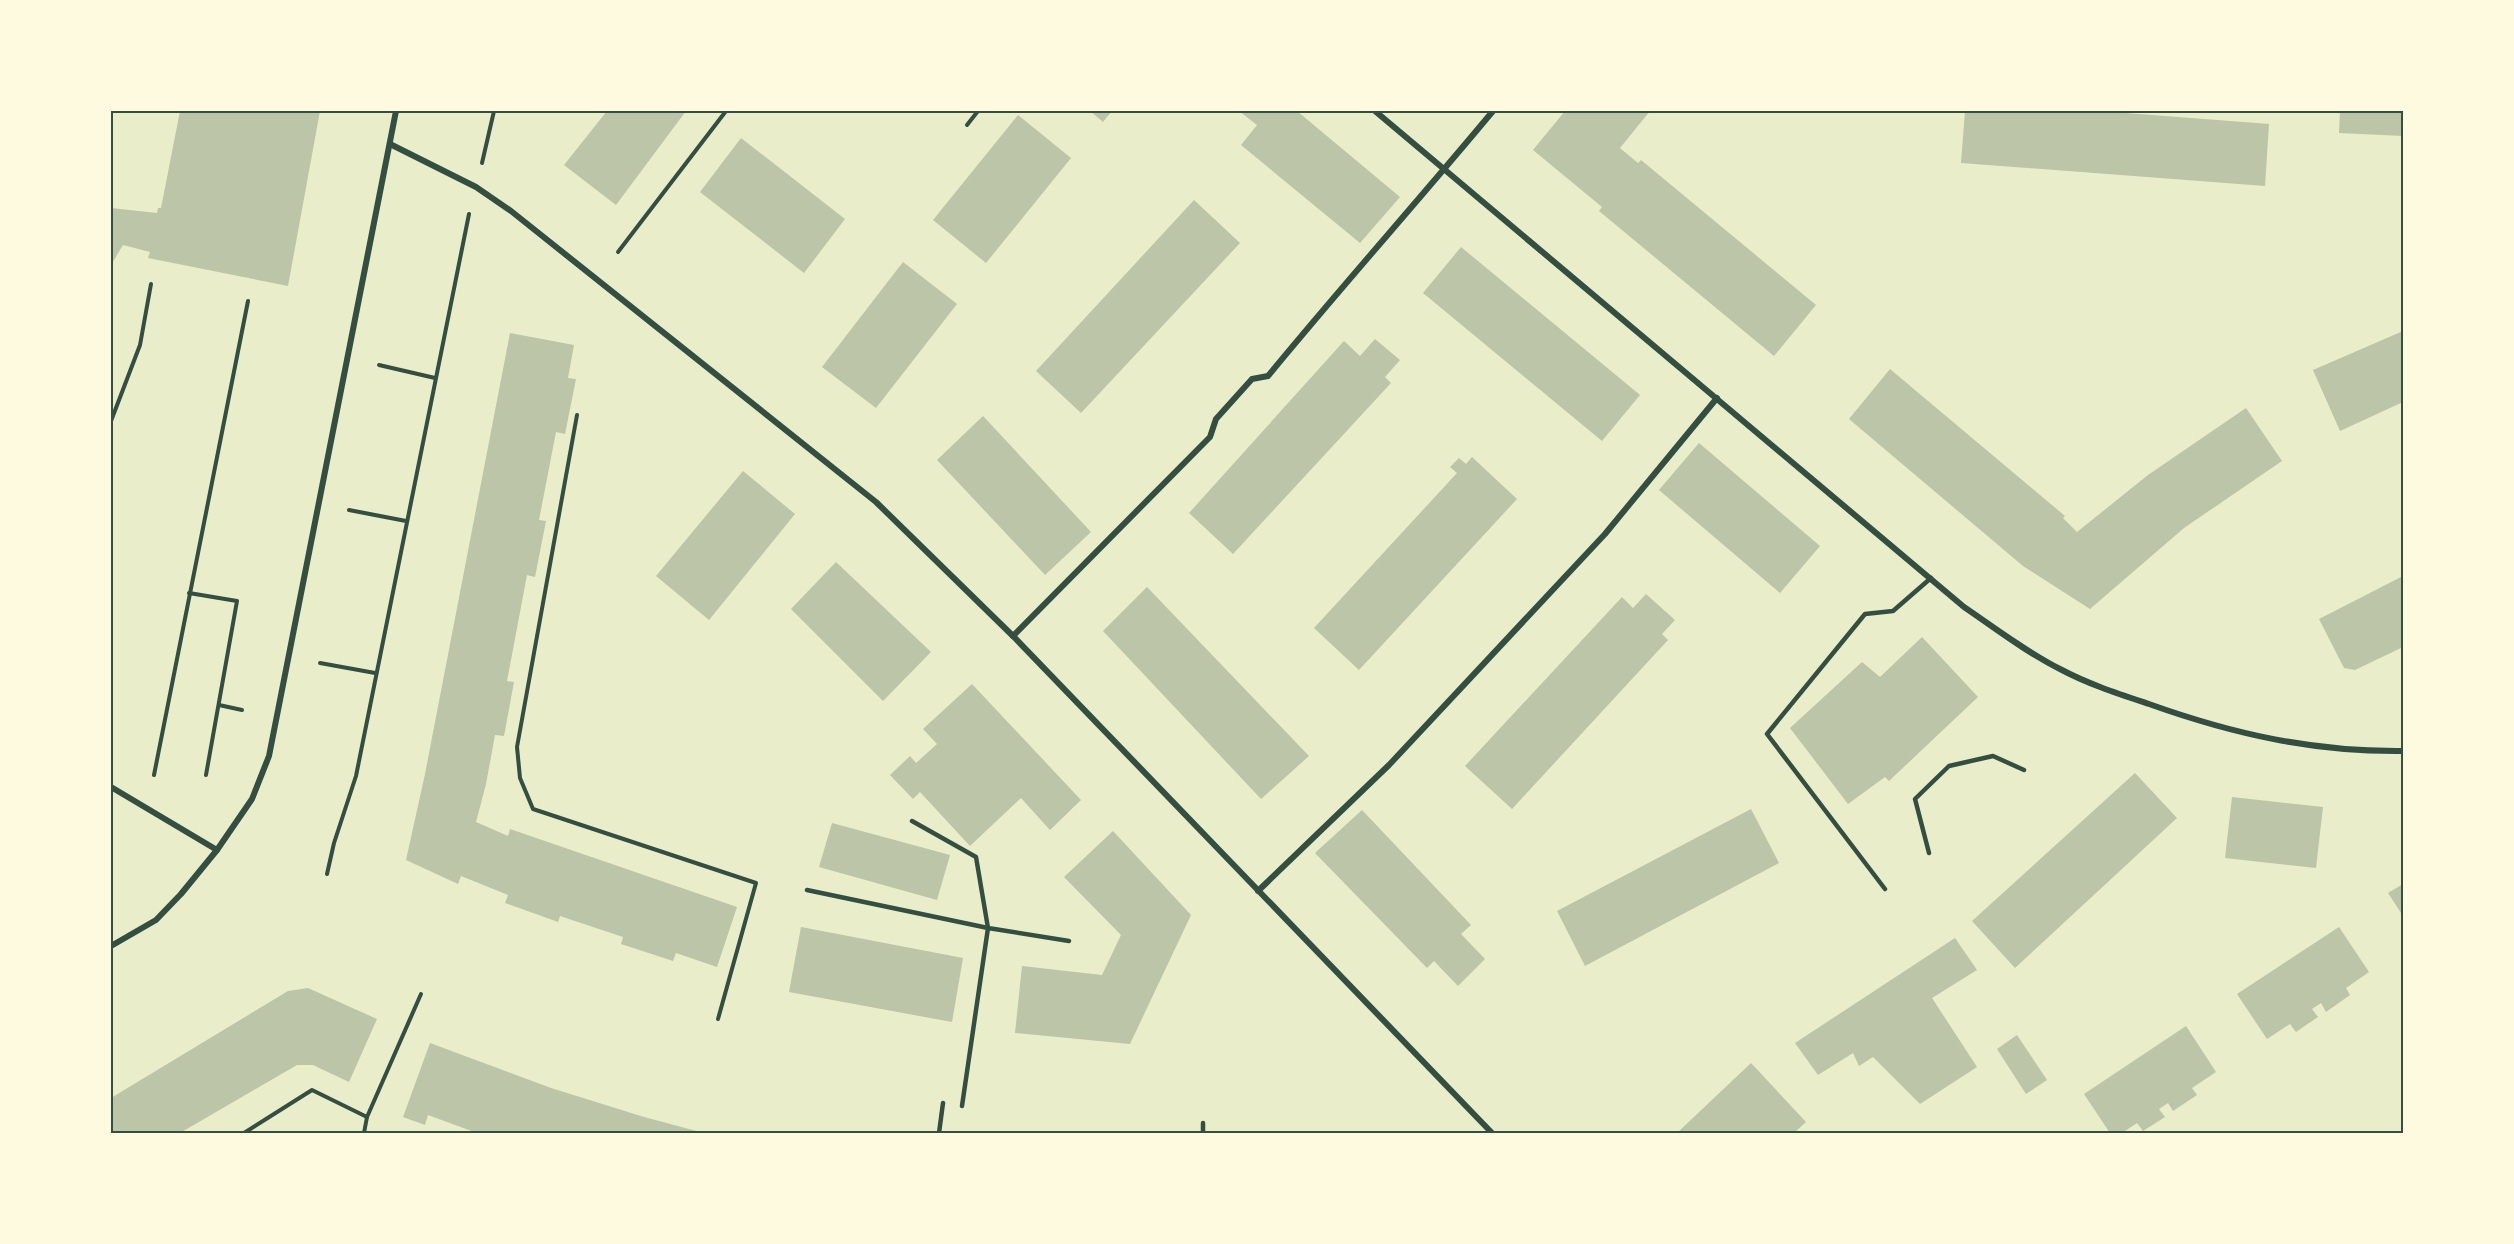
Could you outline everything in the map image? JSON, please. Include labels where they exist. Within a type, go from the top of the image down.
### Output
[{"type":"street","points":[[111,946],[156,920],[181,894],[217,850],[252,799],[269,756],[396,111]]},
{"type":"street","points":[[1375,111],[1964,607],[2021,646],[2060,669],[2113,692],[2200,723],[2300,746],[2371,752],[2403,751]]},
{"type":"street","points":[[1013,636],[1210,437],[1216,419],[1252,379],[1268,376],[1493,111]]},
{"type":"street","points":[[390,144],[476,187],[511,211],[876,502],[1013,636],[1492,1133]]},
{"type":"street","points":[[1258,891],[1389,765],[1605,534],[1717,398]]},
{"type":"street","points":[[111,787],[217,850]]},
{"type":"lane","points":[[1885,889],[1767,734],[1865,614],[1893,610],[1931,578]]},
{"type":"lane","points":[[1929,853],[1915,799],[1949,766],[1994,756],[2024,770]]},
{"type":"lane","points":[[912,821],[976,858],[988,928],[962,1106]]},
{"type":"lane","points":[[807,890],[988,928],[1069,941]]},
{"type":"lane","points":[[939,1133],[943,1103]]},
{"type":"lane","points":[[1203,1124],[1203,1133]]},
{"type":"path","points":[[486,147],[494,111]]},
{"type":"path","points":[[618,252],[726,111]]},
{"type":"path","points":[[967,125],[978,111]]},
{"type":"path","points":[[327,874],[334,843],[356,776],[466,223]]},
{"type":"path","points":[[111,421],[140,345],[151,284]]},
{"type":"path","points":[[154,775],[248,301]]},
{"type":"path","points":[[379,365],[435,378]]},
{"type":"path","points":[[577,415],[517,747],[520,778],[533,809],[756,883],[718,1019]]},
{"type":"path","points":[[349,510],[406,521]]},
{"type":"path","points":[[189,593],[237,601],[206,775]]},
{"type":"path","points":[[320,663],[375,673]]},
{"type":"path","points":[[219,705],[242,710]]},
{"type":"path","points":[[364,1133],[367,1117],[421,994]]},
{"type":"path","points":[[244,1133],[312,1090],[367,1117]]},
{"type":"building","points":[[180,111],[320,111],[288,286],[148,258],[150,252],[123,245],[111,265],[111,208],[157,213],[158,208],[161,208]]},
{"type":"building","points":[[607,111],[686,111],[616,205],[564,165]]},
{"type":"building","points":[[1090,111],[1112,111],[1103,122]]},
{"type":"building","points":[[1239,111],[1297,111],[1400,197],[1360,243],[1241,145],[1257,125]]},
{"type":"building","points":[[1565,111],[1650,111],[1620,148],[1638,163],[1641,160],[1816,305],[1774,356],[1599,211],[1602,207],[1533,150]]},
{"type":"building","points":[[1965,111],[2100,111],[2269,124],[2265,186],[1961,163]]},
{"type":"building","points":[[2340,111],[2403,111],[2403,136],[2339,133]]},
{"type":"building","points":[[1018,115],[1071,158],[986,263],[933,220]]},
{"type":"building","points":[[741,138],[845,219],[804,273],[700,192]]},
{"type":"building","points":[[1194,200],[1240,243],[1081,413],[1036,371]]},
{"type":"building","points":[[1461,247],[1640,395],[1602,441],[1423,293]]},
{"type":"building","points":[[903,262],[957,304],[876,408],[822,367]]},
{"type":"building","points":[[2403,331],[2403,402],[2340,431],[2313,370]]},
{"type":"building","points":[[510,333],[574,345],[568,378],[576,379],[565,434],[556,432],[539,520],[546,521],[535,577],[527,575],[507,681],[514,682],[504,736],[495,735],[476,822],[508,836],[510,829],[737,907],[717,967],[676,953],[673,961],[621,944],[623,937],[560,916],[558,922],[505,903],[508,895],[461,876],[458,884],[406,860],[425,774]]},
{"type":"building","points":[[1375,339],[1400,360],[1385,377],[1391,383],[1233,554],[1189,513],[1344,341],[1360,356]]},
{"type":"building","points":[[1890,369],[2065,516],[2063,518],[2077,532],[2148,475],[2246,408],[2282,461],[2184,528],[2090,609],[2023,566],[1849,419]]},
{"type":"building","points":[[983,416],[1091,532],[1045,575],[937,460]]},
{"type":"building","points":[[1699,443],[1820,546],[1780,593],[1659,490]]},
{"type":"building","points":[[1472,457],[1517,499],[1359,670],[1314,628],[1457,473],[1450,467],[1459,458],[1466,464]]},
{"type":"building","points":[[743,471],[795,514],[709,620],[656,576]]},
{"type":"building","points":[[836,562],[931,652],[883,701],[791,609]]},
{"type":"building","points":[[2403,576],[2403,647],[2355,670],[2344,668],[2319,619]]},
{"type":"building","points":[[1147,587],[1309,756],[1261,799],[1103,631]]},
{"type":"building","points":[[1646,594],[1675,620],[1662,634],[1668,640],[1512,809],[1465,766],[1622,597],[1633,608]]},
{"type":"building","points":[[1922,637],[1978,697],[1889,781],[1885,777],[1848,804],[1790,728],[1862,662],[1880,677]]},
{"type":"building","points":[[972,684],[1081,800],[1050,830],[1021,798],[970,846],[920,792],[913,799],[890,775],[910,756],[916,763],[937,744],[923,729]]},
{"type":"building","points":[[2135,773],[2177,818],[2015,968],[1972,921]]},
{"type":"building","points":[[2232,797],[2323,807],[2316,868],[2225,858]]},
{"type":"building","points":[[1751,809],[1779,863],[1585,966],[1557,911]]},
{"type":"building","points":[[1362,810],[1471,925],[1461,934],[1485,959],[1458,986],[1434,961],[1427,968],[1315,853]]},
{"type":"building","points":[[832,823],[950,855],[937,900],[819,867]]},
{"type":"building","points":[[1113,831],[1191,915],[1130,1044],[1015,1033],[1022,966],[1102,975],[1121,935],[1064,877]]},
{"type":"building","points":[[2403,884],[2403,916],[2388,893]]},
{"type":"building","points":[[801,927],[963,958],[952,1022],[789,992]]},
{"type":"building","points":[[2339,927],[2369,972],[2346,988],[2350,995],[2326,1012],[2321,1003],[2312,1009],[2318,1017],[2296,1032],[2290,1024],[2267,1039],[2237,994]]},
{"type":"building","points":[[1955,938],[1977,970],[1932,998],[1977,1067],[1920,1104],[1873,1057],[1859,1066],[1853,1053],[1818,1075],[1795,1043]]},
{"type":"building","points":[[308,988],[377,1019],[349,1082],[313,1065],[297,1065],[180,1133],[111,1133],[111,1098],[288,991]]},
{"type":"building","points":[[2186,1026],[2216,1072],[2192,1088],[2197,1095],[2173,1111],[2168,1103],[2159,1109],[2165,1117],[2143,1131],[2137,1123],[2122,1133],[2110,1133],[2084,1094]]},
{"type":"building","points":[[2017,1035],[2047,1080],[2026,1094],[1997,1049]]},
{"type":"building","points":[[430,1043],[551,1088],[704,1133],[477,1133],[428,1115],[425,1125],[403,1117]]},
{"type":"building","points":[[1751,1063],[1806,1122],[1794,1133],[1677,1133]]}]
